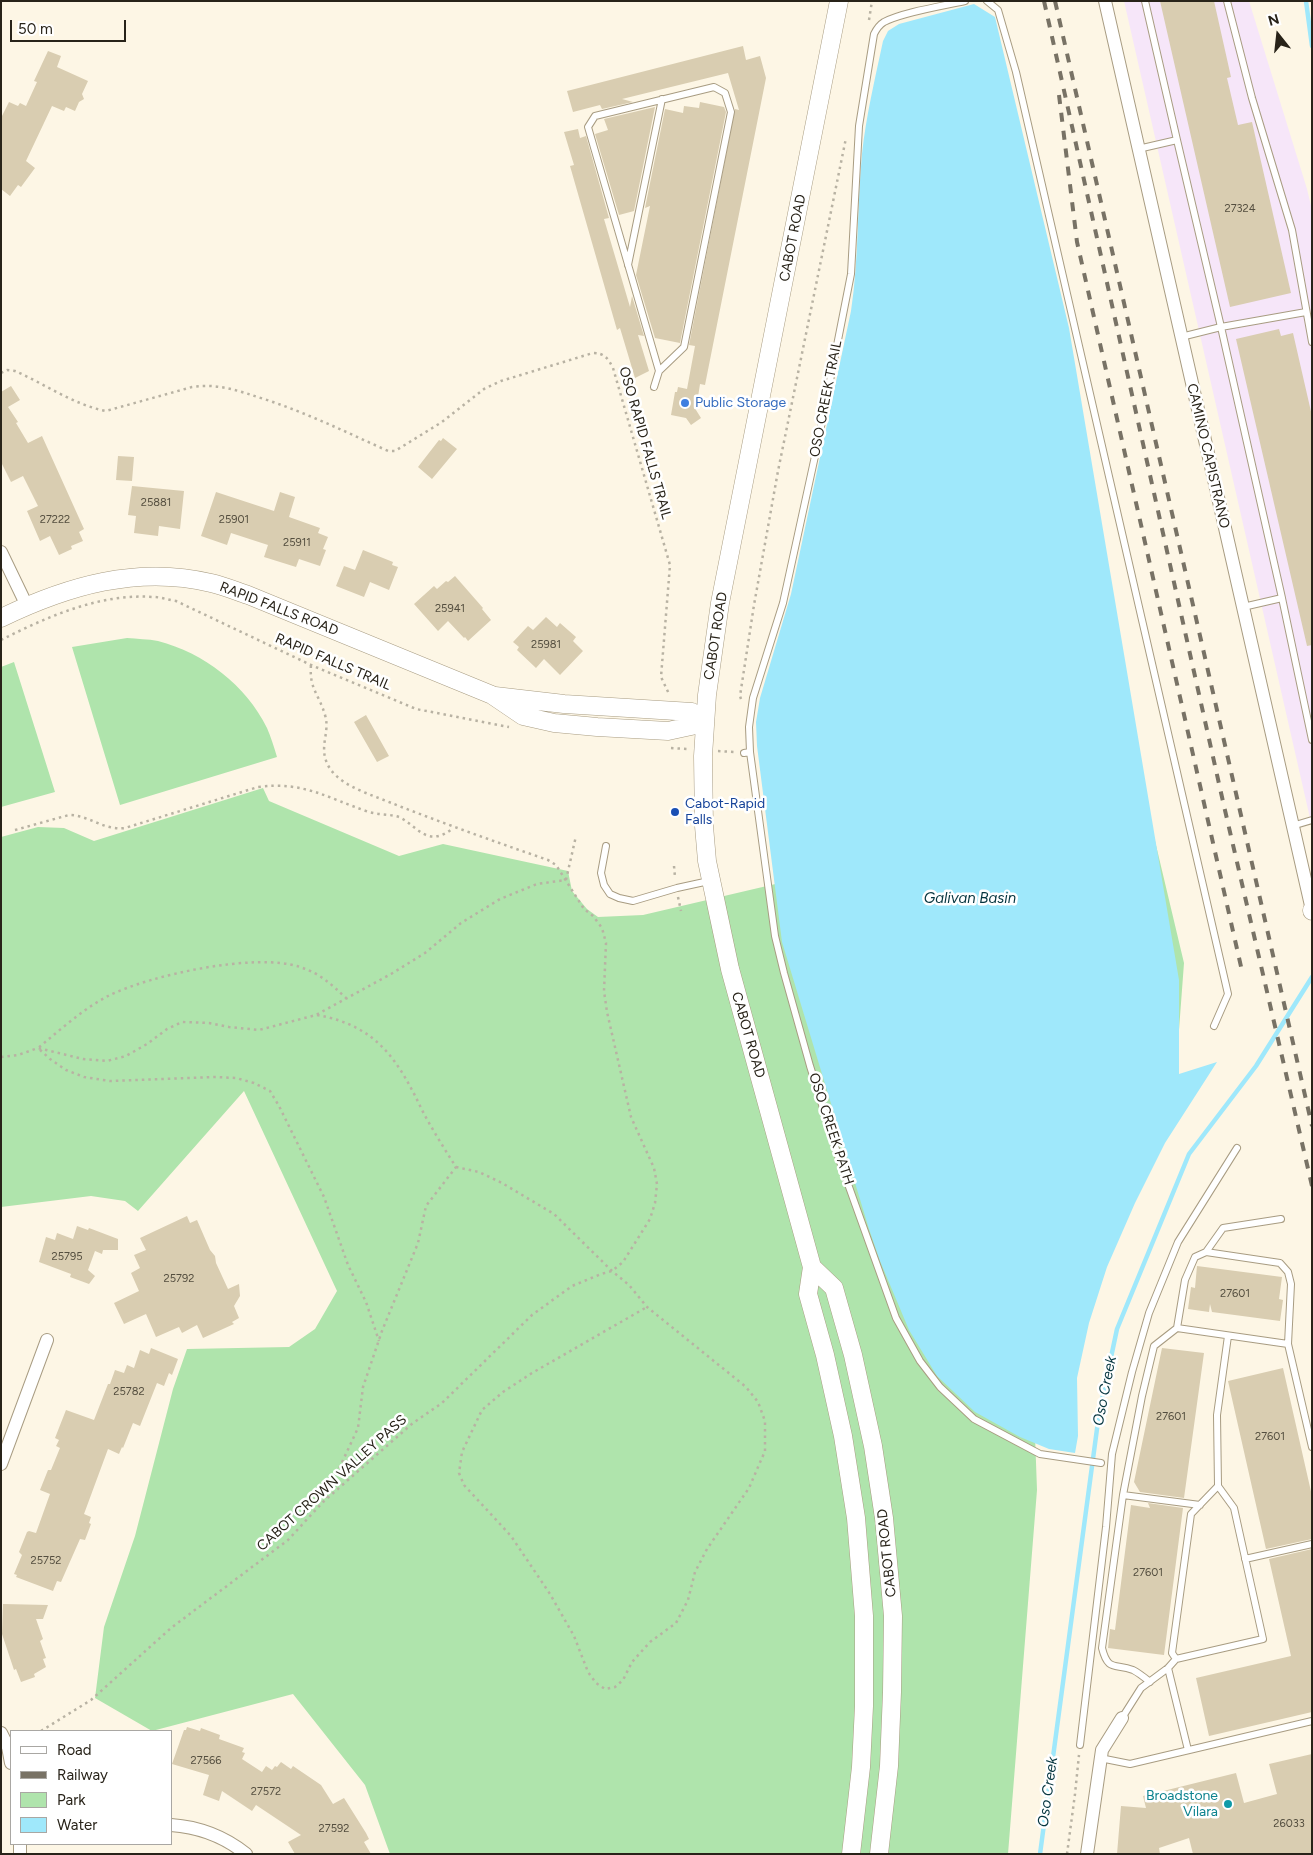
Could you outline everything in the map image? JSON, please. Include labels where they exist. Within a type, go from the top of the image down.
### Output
[{"type":"main road","name":"CABOT ROAD","points":[[839,1],[720,603],[707,695],[703,756],[704,826],[710,881],[730,969],[812,1267],[808,1294],[825,1355],[843,1436],[856,1518],[864,1616],[864,1706],[861,1767],[851,1854]]},
{"type":"main road","name":"RAPID FALLS ROAD","points":[[1,618],[80,586],[128,577],[155,577],[211,583],[248,596],[492,695],[523,716],[554,723],[668,731],[705,723]]},
{"type":"main road","name":"RAPID FALLS ROAD","points":[[492,695],[564,704],[692,712],[705,723]]},
{"type":"main road","name":"CABOT ROAD","points":[[812,1267],[834,1288],[853,1355],[873,1446],[884,1518],[893,1616],[892,1692],[889,1766],[879,1854]]},
{"type":"street","name":"CAMINO CAPISTRANO","points":[[1105,1],[1312,910]]},
{"type":"street","points":[[1,552],[27,606]]},
{"type":"street","points":[[1,1464],[47,1340]]},
{"type":"street","points":[[1087,1854],[1102,1750],[1122,1718]]},
{"type":"street","points":[[1,1734],[8,1747],[10,1758]]},
{"type":"street","points":[[172,1825],[210,1833],[236,1846],[246,1854]]},
{"type":"lane","name":"OSO CREEK TRAIL","points":[[747,752],[753,698],[783,603],[817,446],[851,274],[859,126],[874,34],[883,23],[896,17],[965,1]]},
{"type":"lane","points":[[988,1],[998,10],[1016,72],[1228,994],[1214,1026]]},
{"type":"lane","points":[[1145,1],[1221,327],[1312,740]]},
{"type":"lane","points":[[1227,1],[1252,98],[1292,230],[1312,342]]},
{"type":"lane","points":[[654,386],[659,371],[684,347],[731,112],[725,93],[714,87],[594,116],[588,127],[659,371]]},
{"type":"lane","points":[[628,266],[662,99]]},
{"type":"lane","points":[[1138,149],[1177,140]]},
{"type":"lane","points":[[1181,337],[1221,327],[1306,312]]},
{"type":"lane","points":[[1243,607],[1282,598]]},
{"type":"lane","name":"OSO CREEK PATH","points":[[747,752],[775,936],[784,973],[839,1159],[896,1318],[920,1361],[940,1387],[974,1419],[1040,1454],[1106,1464]]},
{"type":"lane","points":[[1292,826],[1312,820]]},
{"type":"lane","points":[[606,846],[602,861],[602,879],[610,894],[619,898],[633,901],[677,888],[710,881]]},
{"type":"lane","points":[[1080,1745],[1106,1527],[1106,1464],[1112,1454],[1149,1313],[1178,1242],[1237,1148]]},
{"type":"lane","points":[[1150,1682],[1132,1670],[1111,1666],[1105,1660],[1102,1648],[1123,1495],[1142,1396],[1154,1346],[1177,1328],[1185,1280],[1195,1257],[1206,1252],[1223,1228],[1281,1219]]},
{"type":"lane","points":[[1206,1252],[1280,1263],[1288,1272],[1291,1284],[1288,1344],[1312,1447]]},
{"type":"lane","points":[[1177,1328],[1288,1344]]},
{"type":"lane","points":[[1122,1718],[1141,1688],[1176,1660],[1263,1639],[1234,1508],[1218,1486],[1217,1415],[1228,1336]]},
{"type":"lane","points":[[1176,1660],[1172,1653],[1191,1514],[1218,1486]]},
{"type":"lane","points":[[1123,1495],[1200,1506]]},
{"type":"lane","points":[[1245,1559],[1312,1544]]},
{"type":"lane","points":[[1168,1668],[1188,1750]]},
{"type":"lane","points":[[1100,1758],[1130,1764],[1312,1721]]},
{"type":"path","points":[[741,701],[740,696],[752,613],[778,471],[841,158],[849,131]]},
{"type":"path","name":"OSO RAPID FALLS TRAIL","points":[[1,373],[7,370],[15,371],[64,396],[106,411],[192,387],[206,385],[225,386],[303,412],[388,451],[395,451],[442,422],[484,389],[501,381],[592,353],[601,353],[609,359],[613,368],[670,565],[661,677],[670,696],[670,710]]},
{"type":"path","name":"RAPID FALLS TRAIL","points":[[1,640],[37,622],[72,609],[105,601],[134,597],[154,597],[176,601],[311,665],[416,709],[509,728]]},
{"type":"path","points":[[311,665],[310,679],[326,716],[323,745],[326,760],[332,772],[353,787],[453,828],[548,860],[556,865],[584,909],[593,916],[602,928],[606,943],[604,991],[607,1012],[631,1117],[654,1168],[657,1184],[655,1204],[650,1218],[623,1262],[612,1271]]},
{"type":"path","points":[[15,830],[69,814],[77,815],[114,830],[258,787],[274,785],[308,789],[371,813],[398,817],[429,836],[440,836],[453,828]]},
{"type":"path","points":[[566,880],[576,836]]},
{"type":"path","points":[[38,1048],[83,1059],[107,1061],[126,1056],[147,1044],[166,1029],[182,1022],[210,1022],[229,1027],[259,1030],[316,1015],[391,974],[425,952],[461,923],[500,899],[537,884],[566,880]]},
{"type":"path","points":[[1,1057],[18,1055],[38,1048],[76,1017],[108,997],[152,979],[213,966],[268,962],[299,966],[323,977],[346,999]]},
{"type":"path","points":[[316,1015],[336,1018],[358,1028],[378,1042],[396,1062],[456,1167],[479,1172],[502,1183],[554,1214],[612,1271],[629,1285],[647,1307],[746,1387],[758,1402],[766,1421],[765,1451],[749,1488],[707,1549],[696,1572],[688,1600],[676,1623],[650,1642],[632,1662],[623,1680],[614,1687],[604,1689],[596,1683],[588,1672],[574,1636],[550,1594],[510,1536],[464,1485],[459,1472],[462,1452],[482,1410],[502,1392],[647,1307]]},
{"type":"path","points":[[38,1048],[50,1060],[66,1070],[84,1077],[110,1081],[236,1078],[254,1083],[270,1091],[324,1198],[348,1265],[366,1302],[379,1340]]},
{"type":"path","points":[[323,1502],[358,1428],[364,1387],[379,1340],[418,1243],[426,1206],[456,1167]]},
{"type":"path","name":"CABOT CROWN VALLEY PASS","points":[[43,1730],[91,1700],[171,1628],[288,1540],[323,1502],[413,1423],[442,1403],[532,1314],[572,1286],[612,1271]]},
{"type":"path","points":[[1067,1854],[1080,1745]]},
{"type":"shaded area","points":[[1124,1],[1249,1],[1312,210],[1312,827]]},
{"type":"green space","points":[[969,58],[1184,963],[1176,1070],[1033,1380],[1037,1490],[1008,1854],[390,1854],[365,1785],[293,1694],[156,1730],[150,1730],[95,1698],[104,1627],[135,1536],[173,1389],[187,1349],[289,1347],[315,1329],[337,1291],[244,1091],[138,1211],[125,1201],[91,1196],[1,1207],[1,837],[38,827],[64,828],[94,841],[263,788],[269,801],[399,856],[443,844],[568,871],[572,891],[587,909],[598,917],[643,915],[801,878]]},
{"type":"green space","points":[[127,638],[158,641],[175,646],[207,662],[222,673],[248,698],[258,712],[268,731],[277,757],[120,805],[72,647]]},
{"type":"green space","points":[[14,662],[55,792],[1,807],[1,667]]},
{"type":"water","name":"Galivan Basin","points":[[974,4],[995,17],[1069,328],[1179,980],[1179,1074],[1217,1062],[1165,1143],[1135,1203],[1107,1267],[1089,1323],[1077,1378],[1078,1436],[1075,1453],[1049,1449],[1020,1437],[975,1412],[937,1376],[909,1330],[880,1261],[869,1229],[782,942],[757,746],[756,722],[760,698],[791,594],[851,311],[862,154],[868,112],[883,41],[888,31],[899,24]]},
{"type":"building","points":[[1160,1],[1214,1],[1231,77],[1227,78],[1238,125],[1252,122],[1291,293],[1230,307]]},
{"type":"building","points":[[743,46],[746,60],[760,56],[766,78],[705,385],[700,384],[696,410],[701,418],[691,425],[686,418],[671,415],[675,392],[677,392],[678,387],[687,389],[695,346],[689,345],[735,109],[739,110],[728,73],[622,99],[633,102],[602,109],[600,105],[573,112],[567,91]]},
{"type":"building","points":[[48,51],[61,56],[57,67],[88,81],[82,94],[84,99],[79,102],[75,111],[66,107],[64,111],[52,106],[26,161],[35,168],[21,187],[18,185],[10,196],[1,189],[1,118],[9,102],[18,106],[20,103],[26,106],[37,82],[34,81]]},
{"type":"building","points":[[700,102],[724,107],[726,112],[680,343],[655,338],[636,275],[650,206],[645,208],[665,109],[683,113],[684,106],[699,108]]},
{"type":"building","points":[[655,107],[634,211],[619,215],[595,134],[608,130],[604,119]]},
{"type":"building","points":[[578,129],[580,138],[586,136],[609,218],[604,219],[630,307],[632,296],[644,336],[638,335],[649,371],[635,378],[620,328],[617,330],[570,166],[574,165],[564,132]]},
{"type":"building","points":[[1279,329],[1281,336],[1293,333],[1312,416],[1312,645],[1307,646],[1236,339]]},
{"type":"building","points":[[11,386],[20,400],[8,407],[18,422],[16,423],[28,443],[42,436],[84,529],[79,532],[83,541],[71,546],[72,549],[59,555],[50,536],[40,541],[27,511],[38,506],[23,476],[11,482],[1,462],[1,392]]},
{"type":"building","points":[[443,438],[457,449],[432,479],[418,467],[439,440],[441,441]]},
{"type":"building","points":[[118,456],[134,457],[132,481],[116,480]]},
{"type":"building","points":[[132,486],[184,491],[180,529],[159,526],[158,536],[134,533],[136,516],[128,515]]},
{"type":"building","points":[[216,492],[274,511],[280,492],[295,497],[289,517],[320,528],[318,533],[328,537],[323,549],[326,550],[320,566],[299,559],[296,567],[264,557],[268,545],[231,533],[227,545],[201,536]]},
{"type":"building","points":[[363,550],[393,562],[392,565],[398,567],[389,590],[370,582],[364,597],[336,586],[344,566],[355,570]]},
{"type":"building","points":[[455,576],[491,620],[468,641],[448,621],[438,631],[414,604],[434,586],[437,589]]},
{"type":"building","points":[[546,617],[557,627],[560,623],[576,637],[573,641],[583,651],[560,675],[544,659],[536,668],[517,650],[519,647],[513,642],[528,626],[533,630]]},
{"type":"building","points":[[366,715],[389,756],[377,762],[354,722]]},
{"type":"building","points":[[187,1216],[190,1223],[197,1220],[210,1250],[215,1256],[216,1263],[228,1289],[239,1284],[240,1296],[234,1306],[239,1318],[232,1322],[234,1324],[203,1338],[197,1325],[182,1333],[179,1327],[156,1337],[146,1314],[124,1324],[114,1303],[139,1291],[131,1273],[140,1268],[134,1255],[146,1250],[140,1238]]},
{"type":"building","points":[[77,1226],[88,1230],[89,1228],[118,1239],[118,1250],[103,1250],[102,1254],[95,1251],[88,1270],[95,1276],[89,1284],[70,1277],[71,1274],[39,1262],[46,1237],[55,1240],[57,1233],[73,1239]]},
{"type":"building","points":[[1197,1266],[1282,1277],[1279,1299],[1283,1300],[1280,1321],[1212,1312],[1210,1304],[1209,1312],[1188,1309],[1191,1287],[1195,1288]]},
{"type":"building","points":[[151,1348],[178,1359],[172,1375],[169,1373],[164,1386],[157,1383],[140,1426],[133,1423],[119,1454],[108,1449],[84,1514],[91,1517],[89,1523],[91,1524],[85,1540],[80,1539],[61,1582],[57,1581],[53,1591],[16,1577],[17,1575],[14,1574],[22,1555],[19,1552],[27,1532],[36,1533],[50,1494],[40,1490],[60,1448],[56,1446],[59,1440],[55,1438],[66,1410],[94,1420],[115,1370],[124,1373],[127,1365],[134,1368],[140,1350],[149,1354]]},
{"type":"building","points":[[1162,1348],[1204,1353],[1184,1498],[1140,1492],[1134,1482]]},
{"type":"building","points":[[1283,1368],[1312,1496],[1312,1539],[1266,1549],[1228,1381]]},
{"type":"building","points":[[1148,1503],[1183,1508],[1164,1655],[1108,1648],[1110,1629],[1115,1630],[1131,1505],[1150,1508]]},
{"type":"building","points":[[1312,1549],[1312,1712],[1209,1736],[1196,1678],[1291,1656],[1269,1559]]},
{"type":"building","points":[[3,1604],[48,1605],[43,1619],[36,1619],[43,1639],[40,1641],[46,1658],[43,1659],[46,1667],[34,1674],[35,1677],[21,1682],[16,1669],[14,1670],[2,1634]]},
{"type":"building","points":[[187,1727],[200,1731],[201,1728],[220,1735],[219,1739],[244,1748],[242,1752],[245,1753],[242,1759],[262,1772],[266,1766],[272,1770],[281,1762],[291,1769],[293,1766],[321,1785],[333,1804],[344,1798],[369,1839],[364,1842],[371,1854],[295,1854],[288,1842],[301,1835],[256,1805],[252,1811],[222,1791],[219,1801],[203,1795],[209,1775],[172,1764],[184,1730]]},
{"type":"building","name":"Broadstone Vilara","points":[[1312,1754],[1312,1854],[1193,1854],[1189,1838],[1159,1848],[1160,1854],[1117,1854],[1121,1806],[1146,1808],[1143,1796],[1236,1773],[1244,1803],[1277,1794],[1269,1764]]},
{"type":"waterway","name":"Oso Creek","points":[[1306,1],[1312,46]]},
{"type":"waterway","name":"Oso Creek","points":[[1040,1854],[1099,1414],[1117,1329],[1189,1154],[1256,1066],[1312,977]]},
{"type":"railway","points":[[1044,1],[1224,806],[1312,1186]]},
{"type":"railway","points":[[1055,1],[1312,1126]]},
{"type":"railway","points":[[1059,95],[1077,242],[1242,971]]},
{"type":"place","name":"Public Storage","points":[[685,403]]},
{"type":"place","name":"Cabot-Rapid Falls","points":[[675,812]]},
{"type":"place","name":"Broadstone Vilara","points":[[1228,1804]]}]
